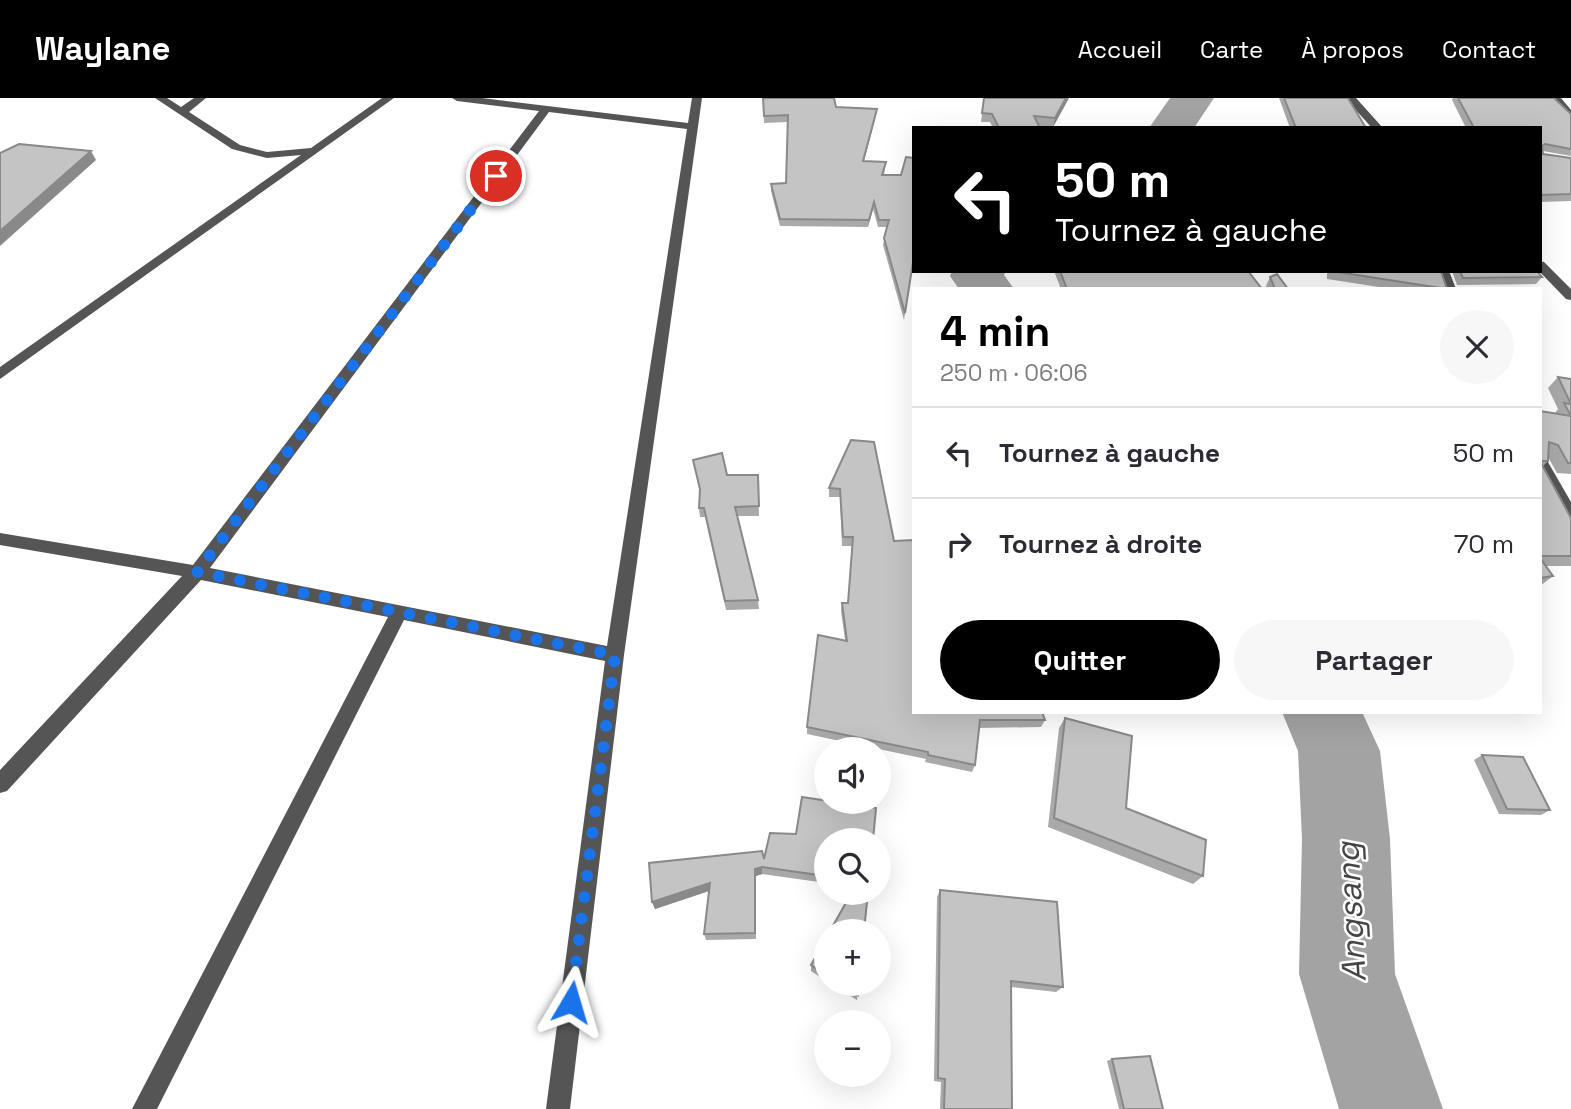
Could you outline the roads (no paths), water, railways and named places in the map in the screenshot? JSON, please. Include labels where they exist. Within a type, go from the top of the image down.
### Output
[{"type":"street","points":[[160,98],[236,147],[267,155],[314,151]]},
{"type":"street","points":[[183,111],[201,98]]},
{"type":"street","points":[[0,374],[389,98]]},
{"type":"street","points":[[457,98],[693,127]]},
{"type":"street","points":[[558,1109],[615,655],[697,98]]},
{"type":"street","points":[[1350,98],[1376,126]]},
{"type":"street","points":[[1555,98],[1571,117]]},
{"type":"street","points":[[0,784],[197,572],[546,109]]},
{"type":"street","points":[[1542,267],[1571,296]]},
{"type":"street","points":[[1542,465],[1571,516]]},
{"type":"street","points":[[0,539],[197,572],[615,655]]},
{"type":"street","points":[[144,1109],[399,613]]},
{"type":"waterway","name":"Angsang","points":[[1172,126],[1192,98]]},
{"type":"waterway","name":"Angsang","points":[[978,273],[977,276],[985,287]]},
{"type":"waterway","name":"Angsang","points":[[1323,714],[1339,751],[1346,839],[1347,974],[1391,1109]]}]
